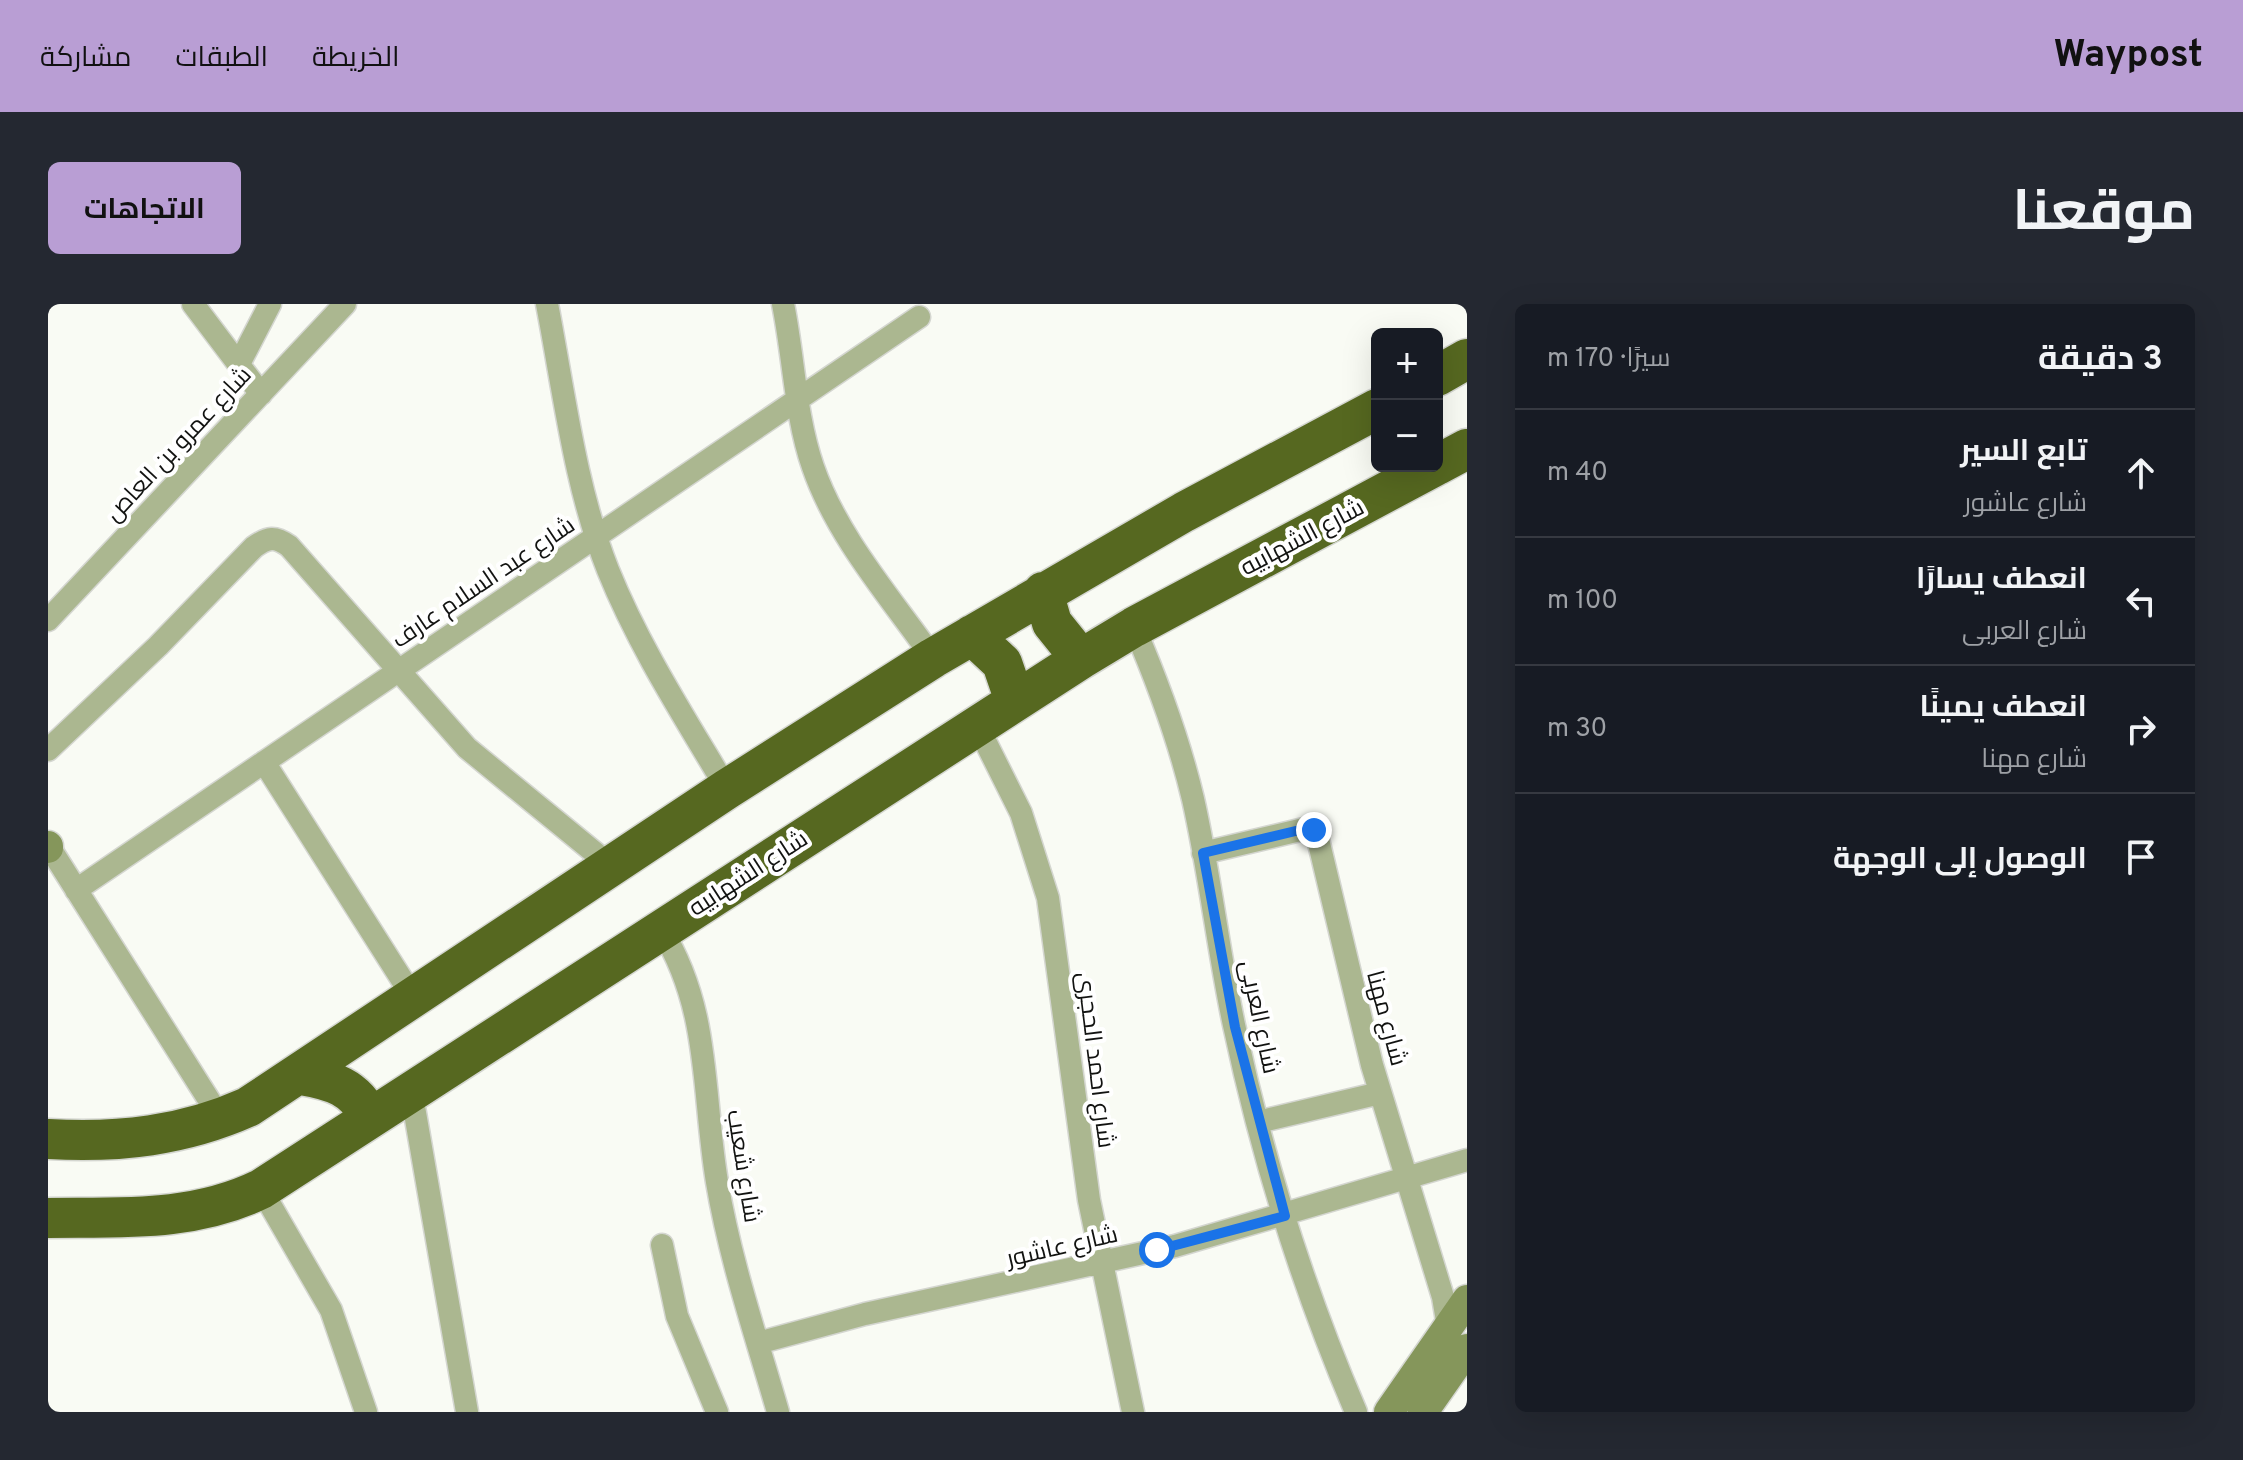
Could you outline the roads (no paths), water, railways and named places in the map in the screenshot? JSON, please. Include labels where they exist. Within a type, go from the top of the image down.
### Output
[{"type":"highway","points":[[1443,373],[1467,359]]},
{"type":"highway","points":[[48,1139],[142,1138],[221,1119],[301,1075],[727,789],[933,658],[1043,592],[1371,412]]},
{"type":"highway","name":"شارع الشهابيه","points":[[1443,461],[1467,449]]},
{"type":"highway","name":"شارع الشهابيه","points":[[48,1218],[197,1212],[261,1189],[1081,659],[1134,627],[1423,472]]},
{"type":"highway","points":[[1043,592],[1052,623],[1081,659]]},
{"type":"highway","points":[[972,635],[1002,663],[1015,701]]},
{"type":"highway","points":[[301,1075],[346,1088],[360,1100],[369,1117]]},
{"type":"main road","points":[[48,1236],[112,1217]]},
{"type":"main road","points":[[1423,1412],[1460,1351],[1467,1300]]},
{"type":"main road","points":[[1389,1412],[1460,1351]]},
{"type":"street","points":[[193,304],[261,394]]},
{"type":"street","points":[[239,364],[270,304]]},
{"type":"street","name":"شارع عمرو بن العاص","points":[[48,620],[345,304]]},
{"type":"street","points":[[547,304],[596,536],[632,623],[727,789]]},
{"type":"street","points":[[783,304],[813,465],[835,515],[933,658]]},
{"type":"street","name":"شارع عبد السلام عارف","points":[[76,890],[919,317]]},
{"type":"street","points":[[48,750],[267,538],[278,538],[289,546],[467,748],[611,866]]},
{"type":"street","name":"شارع العربى","points":[[1134,627],[1176,738],[1203,853],[1221,963],[1258,1122],[1285,1216],[1356,1412]]},
{"type":"street","name":"شارع احمد الحجرى","points":[[977,725],[1021,813],[1048,898],[1070,1078],[1100,1264],[1133,1412]]},
{"type":"street","points":[[264,762],[413,997]]},
{"type":"street","name":"شارع مهنا","points":[[1203,853],[1304,829],[1316,833],[1380,1093],[1460,1351]]},
{"type":"street","points":[[48,847],[221,1119]]},
{"type":"street","name":"شارع شعيب","points":[[661,929],[688,983],[700,1026],[717,1184],[778,1412]]},
{"type":"street","points":[[411,1090],[467,1412]]},
{"type":"street","points":[[1258,1122],[1380,1093]]},
{"type":"street","name":"شارع عاشور","points":[[758,1343],[865,1314],[1100,1264],[1285,1216],[1467,1160]]},
{"type":"street","points":[[261,1189],[331,1310],[355,1371],[366,1412]]},
{"type":"street","points":[[662,1245],[677,1316],[717,1412]]}]
